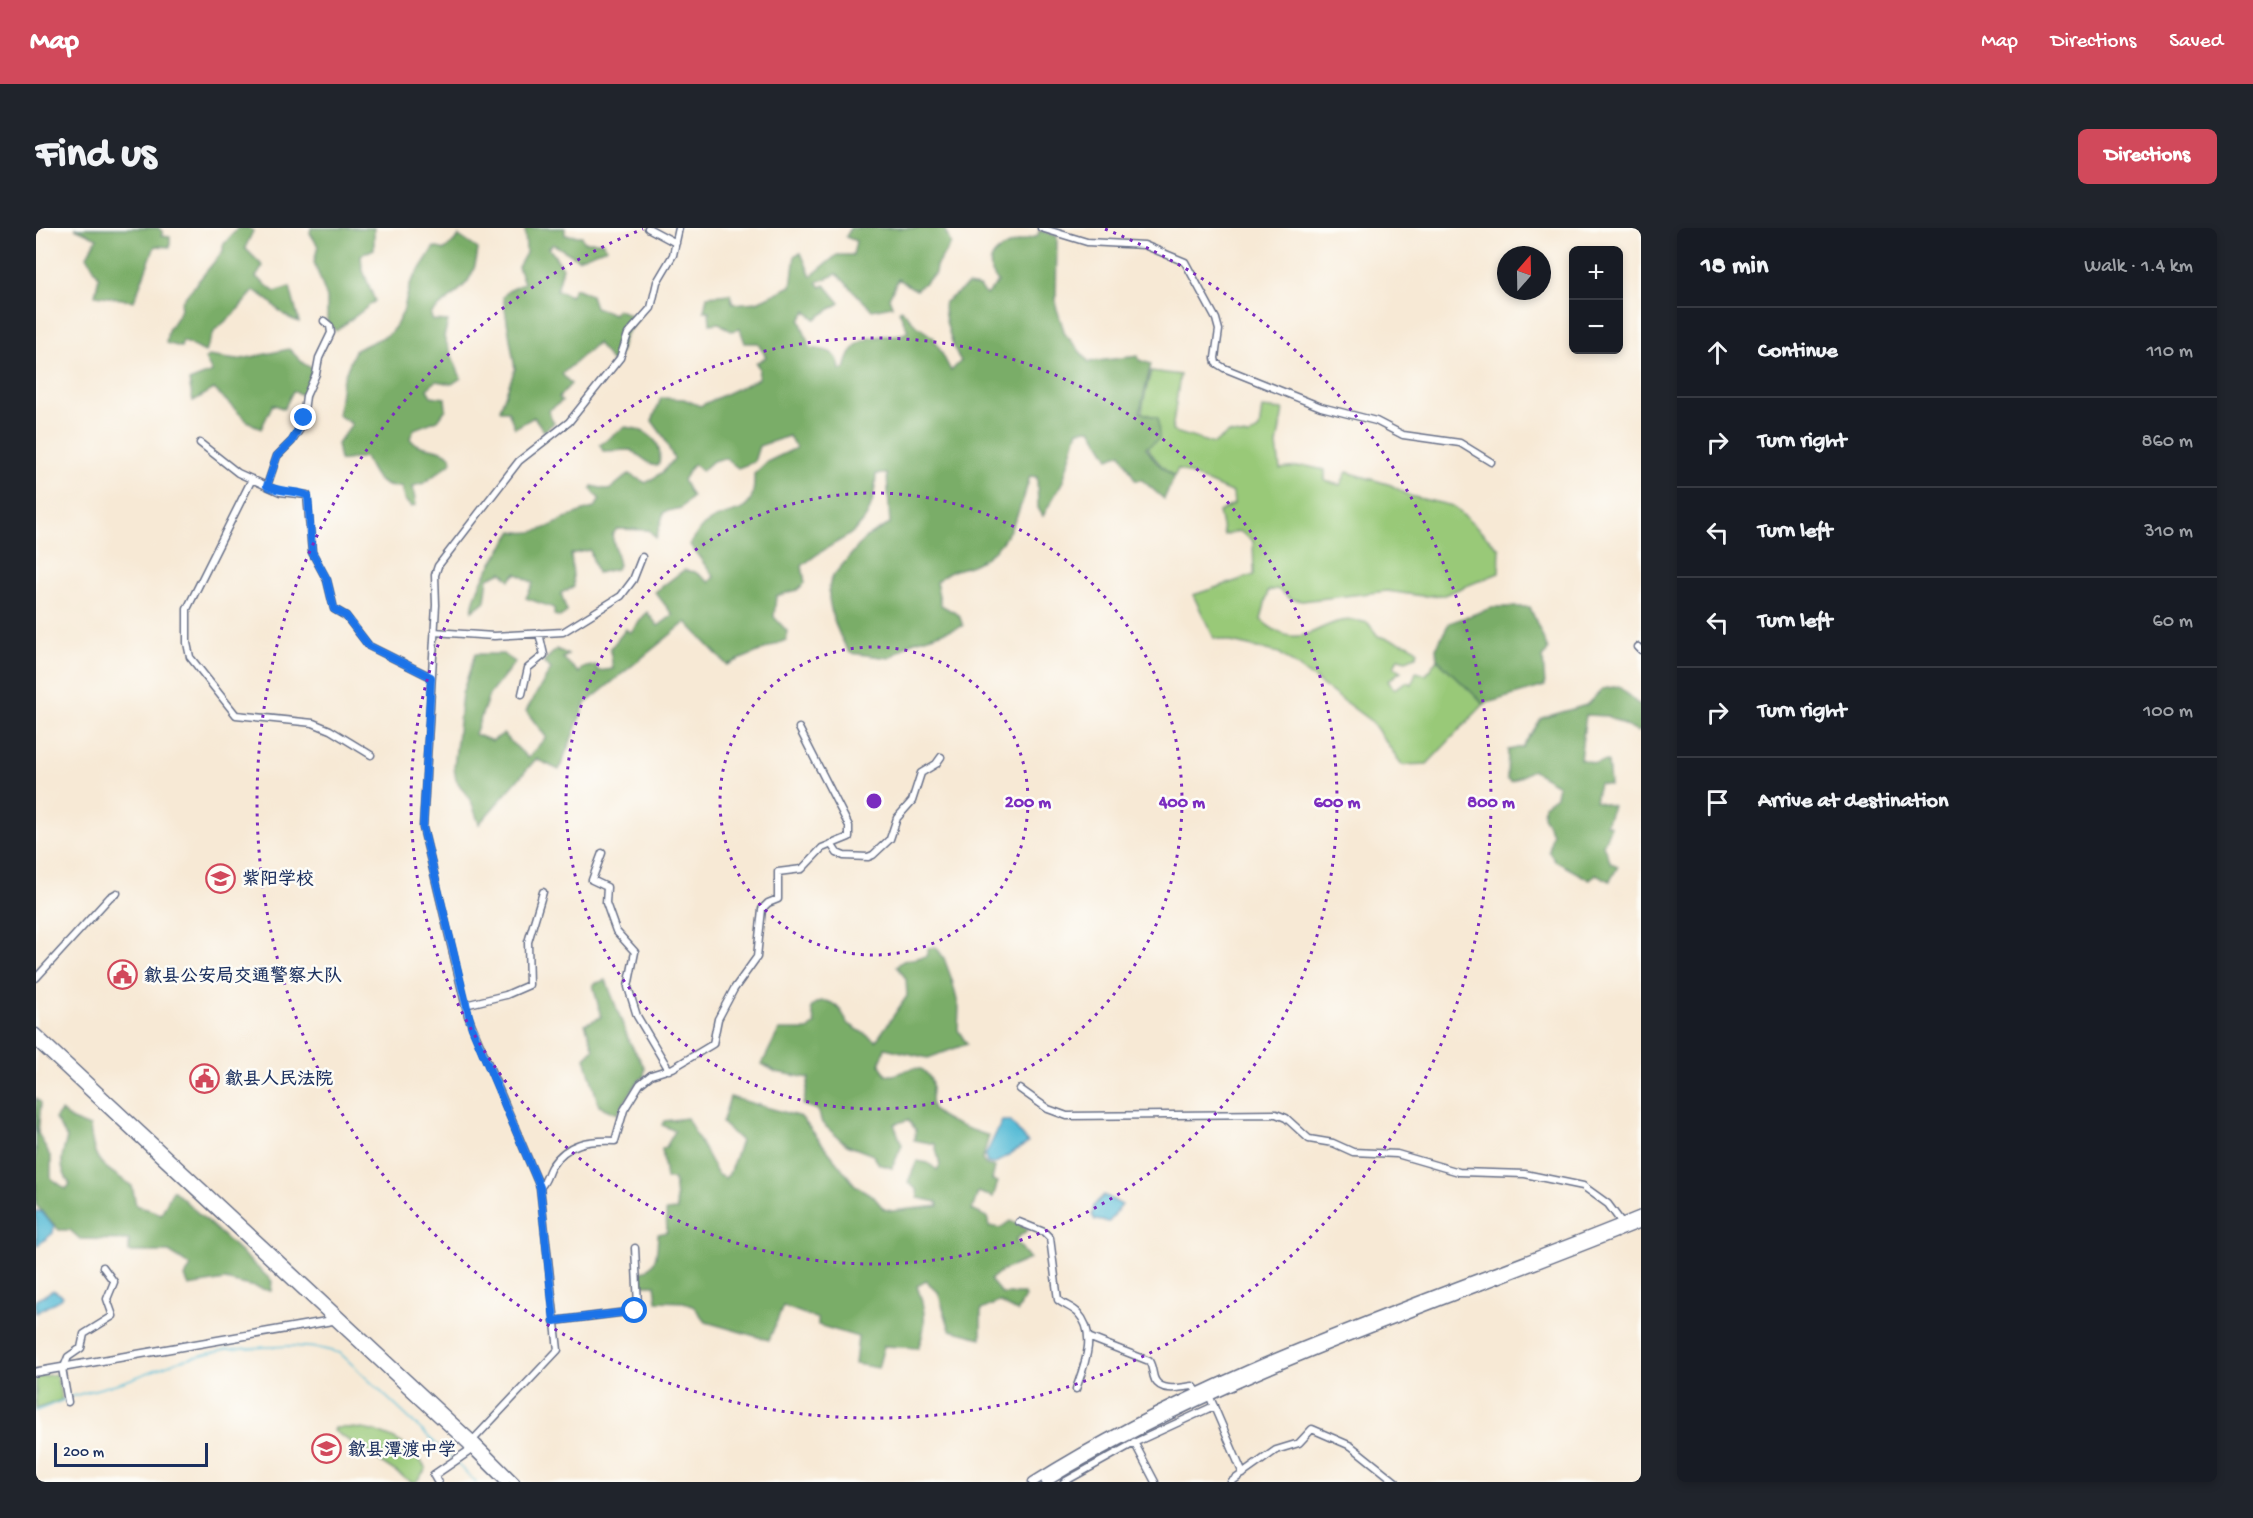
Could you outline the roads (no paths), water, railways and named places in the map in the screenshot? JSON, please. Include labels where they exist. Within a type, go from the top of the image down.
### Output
[{"type":"main road","points":[[36,1033],[473,1444],[505,1482]]},
{"type":"main road","points":[[36,1042],[335,1320],[515,1482]]},
{"type":"main road","points":[[1033,1482],[1109,1438],[1198,1392],[1320,1339],[1641,1215]]},
{"type":"main road","points":[[1046,1482],[1112,1444],[1209,1395],[1322,1345],[1641,1223]]},
{"type":"street","points":[[648,228],[676,243]]},
{"type":"street","points":[[438,1482],[434,1475],[463,1456],[558,1350],[540,1187],[476,1039],[465,1005],[423,828],[435,575],[438,566],[519,460],[570,422],[620,358],[628,334],[651,308],[656,284],[674,255],[679,228]]},
{"type":"street","points":[[1041,228],[1087,242],[1144,246],[1185,262],[1216,319],[1219,330],[1215,358],[1216,363],[1224,368],[1321,407],[1376,421],[1403,435],[1460,444],[1491,462]]},
{"type":"street","points":[[267,486],[277,456],[292,441],[304,422],[306,396],[316,374],[319,358],[331,333],[330,326],[324,321]]},
{"type":"street","points":[[200,443],[238,473],[280,492],[303,493],[308,496],[312,552],[327,580],[334,609],[346,616],[369,646],[431,677]]},
{"type":"street","points":[[252,479],[188,605],[187,643],[190,657],[236,715],[313,723],[330,730],[371,755]]},
{"type":"street","points":[[434,632],[494,636],[564,632],[613,602],[629,585],[642,557]]},
{"type":"street","points":[[522,694],[528,668],[544,655],[539,633]]},
{"type":"street","points":[[540,1187],[553,1164],[570,1148],[582,1142],[615,1141],[624,1110],[639,1084],[651,1075],[669,1070],[712,1044],[718,1018],[758,953],[762,909],[768,903],[778,899],[778,872],[802,869],[822,848],[845,841],[849,837],[850,830],[799,728]]},
{"type":"street","points":[[831,844],[837,853],[844,856],[868,857],[873,855],[890,839],[897,818],[912,801],[921,773],[936,764],[941,757]]},
{"type":"street","points":[[602,853],[592,880],[607,887],[606,903],[616,931],[635,952],[628,987],[637,1016],[669,1070]]},
{"type":"street","points":[[465,1005],[506,995],[529,985],[528,942],[543,892]]},
{"type":"street","points":[[36,978],[110,897],[117,893]]},
{"type":"street","points":[[1020,1089],[1048,1109],[1067,1116],[1279,1115],[1309,1139],[1333,1143],[1353,1152],[1397,1154],[1459,1172],[1525,1174],[1583,1186],[1608,1204],[1622,1223]]},
{"type":"street","points":[[1019,1222],[1044,1232],[1050,1238],[1058,1300],[1079,1314],[1088,1337],[1086,1360],[1076,1389]]},
{"type":"street","points":[[554,1321],[635,1311],[638,1305],[634,1248]]},
{"type":"street","points":[[68,1402],[63,1367],[68,1357],[81,1347],[84,1334],[113,1317],[107,1299],[114,1282],[103,1267]]},
{"type":"street","points":[[36,1372],[335,1320]]},
{"type":"street","points":[[1088,1337],[1149,1361],[1156,1382],[1160,1385],[1176,1389],[1191,1386],[1198,1392]]},
{"type":"street","points":[[1209,1395],[1243,1474]]},
{"type":"street","points":[[1064,1482],[1134,1442],[1214,1406]]},
{"type":"street","points":[[1231,1482],[1276,1450],[1299,1443],[1312,1429],[1351,1446],[1396,1482]]},
{"type":"street","points":[[1134,1442],[1155,1482]]},
{"type":"water","points":[[1002,1121],[1010,1121],[1028,1143],[994,1164],[987,1163],[985,1156]]},
{"type":"water","points":[[1104,1195],[1122,1205],[1109,1222],[1095,1220],[1092,1215],[1094,1205]]},
{"type":"water","points":[[36,1211],[42,1212],[54,1227],[53,1233],[37,1246]]},
{"type":"water","points":[[53,1290],[63,1296],[62,1298],[36,1313],[36,1300]]},
{"type":"waterway","points":[[70,1397],[126,1381],[181,1360],[227,1349],[291,1346],[319,1348],[340,1353],[452,1459]]},
{"type":"waterway","points":[[36,1411],[66,1399]]},
{"type":"waterway","points":[[456,1463],[476,1482]]},
{"type":"place","name":"紫阳学校","points":[[221,878]]},
{"type":"place","name":"歙县公安局交通警察大队","points":[[123,975]]},
{"type":"place","name":"歙县人民法院","points":[[204,1078]]},
{"type":"place","name":"歙县潭渡中学","points":[[327,1449]]}]
